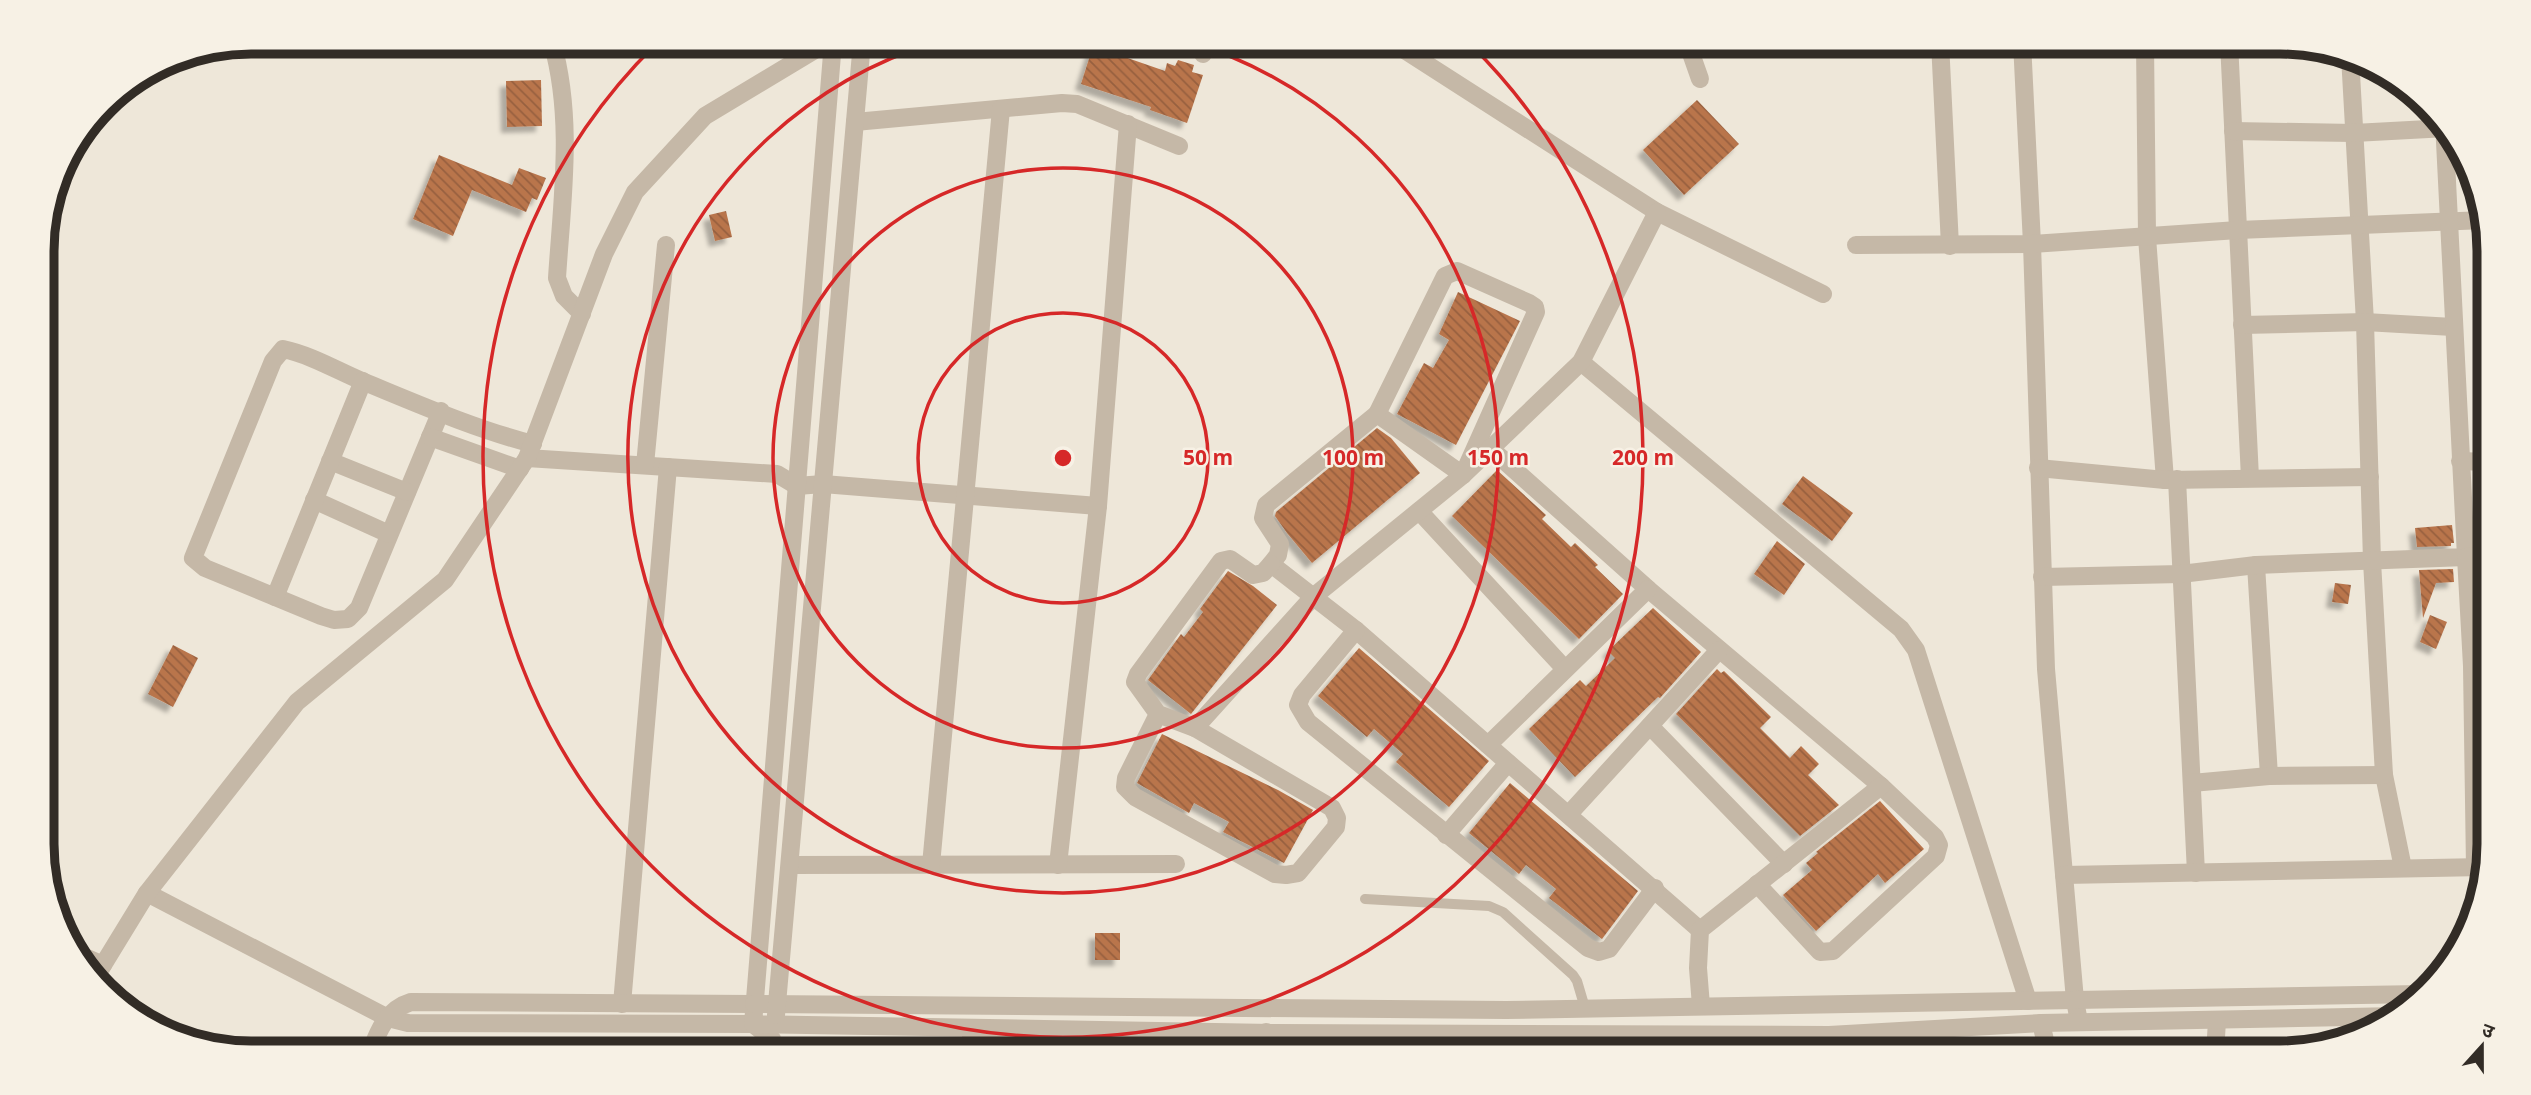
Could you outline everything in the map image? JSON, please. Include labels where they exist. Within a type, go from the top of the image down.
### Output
[{"type":"street","points":[[1412,54],[1657,212],[1823,294]]},
{"type":"street","points":[[1421,54],[1424,62]]},
{"type":"street","points":[[1691,54],[1700,79]]},
{"type":"street","points":[[1941,54],[1950,246]]},
{"type":"street","points":[[2023,54],[2032,244],[2046,668],[2079,1022]]},
{"type":"street","points":[[2145,54],[2147,237],[2181,574],[2196,873]]},
{"type":"street","points":[[2230,54],[2250,478]]},
{"type":"street","points":[[555,55],[566,125],[557,278],[564,296],[582,314]]},
{"type":"street","points":[[100,970],[147,893],[297,702],[445,580],[527,457],[604,254],[635,192],[705,116],[809,55]]},
{"type":"street","points":[[753,1024],[830,55]]},
{"type":"street","points":[[774,1039],[861,55]]},
{"type":"street","points":[[2351,68],[2365,323],[2372,561],[2384,775],[2403,868]]},
{"type":"street","points":[[855,122],[1062,103],[1077,104],[1179,146]]},
{"type":"street","points":[[930,865],[1001,108]]},
{"type":"street","points":[[1058,864],[1098,506],[1128,124]]},
{"type":"street","points":[[2233,131],[2354,133],[2432,127]]},
{"type":"street","points":[[2446,146],[2466,556],[2477,642]]},
{"type":"street","points":[[1195,728],[1313,597],[1462,475],[1581,362],[1657,212]]},
{"type":"street","points":[[1856,245],[2032,244],[2238,230],[2474,220]]},
{"type":"street","points":[[645,465],[666,245]]},
{"type":"street","points":[[1157,713],[1126,778],[1125,787],[1135,797],[1275,874],[1286,876],[1298,873],[1336,827],[1337,818],[1332,808],[1195,728],[1157,713],[1135,682],[1138,674],[1221,561],[1230,559],[1253,575],[1264,573],[1278,555],[1280,544],[1263,518],[1266,505],[1377,414],[1445,276],[1457,271],[1529,303],[1535,307],[1536,312],[1462,475]]},
{"type":"street","points":[[2242,325],[2365,323],[2453,327]]},
{"type":"street","points":[[440,411],[359,608],[348,619],[334,620],[275,597],[205,568],[193,558],[273,361],[283,349],[301,353],[362,381],[440,411],[504,436],[527,457]]},
{"type":"street","points":[[1581,362],[1901,629],[1909,639],[1916,650],[2028,1001]]},
{"type":"street","points":[[275,597],[362,381]]},
{"type":"street","points":[[1377,414],[1462,475]]},
{"type":"street","points":[[430,437],[527,457],[777,474],[797,486],[823,484],[1098,506]]},
{"type":"street","points":[[1490,449],[1648,589],[1881,786],[1935,837],[1939,845],[1936,856],[1833,951],[1820,951],[1809,942],[1757,884]]},
{"type":"street","points":[[330,461],[407,492]]},
{"type":"street","points":[[2460,461],[2477,462]]},
{"type":"street","points":[[622,1004],[668,467]]},
{"type":"street","points":[[2038,468],[2171,480],[2370,477]]},
{"type":"street","points":[[314,500],[389,534]]},
{"type":"street","points":[[1419,512],[1565,669]]},
{"type":"street","points":[[2042,578],[2181,574],[2256,565],[2477,556]]},
{"type":"street","points":[[1271,564],[1356,630],[1700,930]]},
{"type":"street","points":[[2256,565],[2269,776]]},
{"type":"street","points":[[1488,745],[1648,589]]},
{"type":"street","points":[[1356,630],[1302,695],[1298,705],[1308,722],[1588,948],[1599,952],[1609,949],[1655,888]]},
{"type":"street","points":[[1569,814],[1719,650]]},
{"type":"street","points":[[1650,726],[1784,864]]},
{"type":"street","points":[[1446,835],[1508,762]]},
{"type":"street","points":[[2192,783],[2269,776],[2384,775]]},
{"type":"street","points":[[1701,1006],[1698,968],[1700,930],[1881,786]]},
{"type":"street","points":[[790,865],[1176,864]]},
{"type":"street","points":[[2064,875],[2475,867]]},
{"type":"street","points":[[147,893],[388,1018],[419,1024],[753,1024],[774,1039],[971,1028],[1582,1040]]},
{"type":"street","points":[[375,1041],[388,1018],[402,1005],[411,1002],[1585,1008],[2407,994]]},
{"type":"street","points":[[2240,1020],[2241,997]]},
{"type":"street","points":[[969,1006],[971,1041]]},
{"type":"street","points":[[1266,1041],[1268,1008]]},
{"type":"street","points":[[1752,1040],[1797,1035],[2041,1023],[2373,1017]]},
{"type":"street","points":[[2216,1040],[2217,1021]]},
{"type":"street","points":[[2041,1023],[2045,1040]]},
{"type":"street","points":[[1829,1035],[1832,1040]]},
{"type":"lane","points":[[1365,899],[1489,906],[1503,912],[1573,975],[1585,1008]]},
{"type":"lane","points":[[1796,1040],[1797,1035]]},
{"type":"building","points":[[1090,55],[1118,55],[1165,71],[1167,63],[1175,66],[1178,60],[1194,65],[1192,72],[1203,75],[1187,123],[1150,110],[1151,107],[1081,84]]},
{"type":"building","points":[[541,80],[542,126],[507,127],[506,81]]},
{"type":"building","points":[[1697,100],[1739,144],[1684,195],[1643,150]]},
{"type":"building","points":[[439,155],[512,185],[519,168],[546,178],[537,200],[532,198],[526,212],[472,190],[453,236],[413,219]]},
{"type":"building","points":[[726,211],[732,237],[715,241],[709,215]]},
{"type":"building","points":[[1458,292],[1520,321],[1456,445],[1397,414],[1424,363],[1433,368],[1449,340],[1439,334]]},
{"type":"building","points":[[1377,428],[1391,438],[1420,473],[1312,563],[1275,516],[1276,512]]},
{"type":"building","points":[[1497,470],[1546,515],[1542,519],[1571,547],[1575,543],[1623,594],[1579,639],[1452,516]]},
{"type":"building","points":[[1803,476],[1853,513],[1832,541],[1782,504]]},
{"type":"building","points":[[2452,525],[2454,543],[2451,543],[2451,546],[2417,547],[2415,528]]},
{"type":"building","points":[[1777,541],[1805,564],[1784,595],[1754,574]]},
{"type":"building","points":[[2453,569],[2454,582],[2436,583],[2423,618],[2419,570]]},
{"type":"building","points":[[1228,571],[1277,605],[1191,714],[1148,680],[1181,634],[1184,637],[1203,612],[1200,609]]},
{"type":"building","points":[[2335,583],[2351,585],[2348,604],[2332,602]]},
{"type":"building","points":[[1653,608],[1701,652],[1660,698],[1575,777],[1529,729],[1580,680],[1586,686],[1615,658],[1608,651]]},
{"type":"building","points":[[2430,615],[2447,622],[2436,649],[2420,642]]},
{"type":"building","points":[[173,645],[198,658],[173,707],[148,694]]},
{"type":"building","points":[[1359,648],[1489,761],[1449,807],[1396,762],[1403,754],[1374,729],[1367,737],[1318,696]]},
{"type":"building","points":[[1717,669],[1721,673],[1724,671],[1771,717],[1760,728],[1790,758],[1801,746],[1819,764],[1808,775],[1839,805],[1800,836],[1676,714]]},
{"type":"building","points":[[1162,734],[1278,790],[1313,810],[1284,863],[1223,832],[1229,822],[1194,803],[1189,813],[1137,783]]},
{"type":"building","points":[[1510,783],[1638,891],[1602,939],[1549,898],[1556,889],[1526,865],[1519,874],[1469,833]]},
{"type":"building","points":[[1880,801],[1924,849],[1885,883],[1878,874],[1816,931],[1783,895],[1812,870],[1806,863],[1818,853],[1816,852]]},
{"type":"building","points":[[1095,933],[1120,933],[1120,960],[1095,960]]}]
